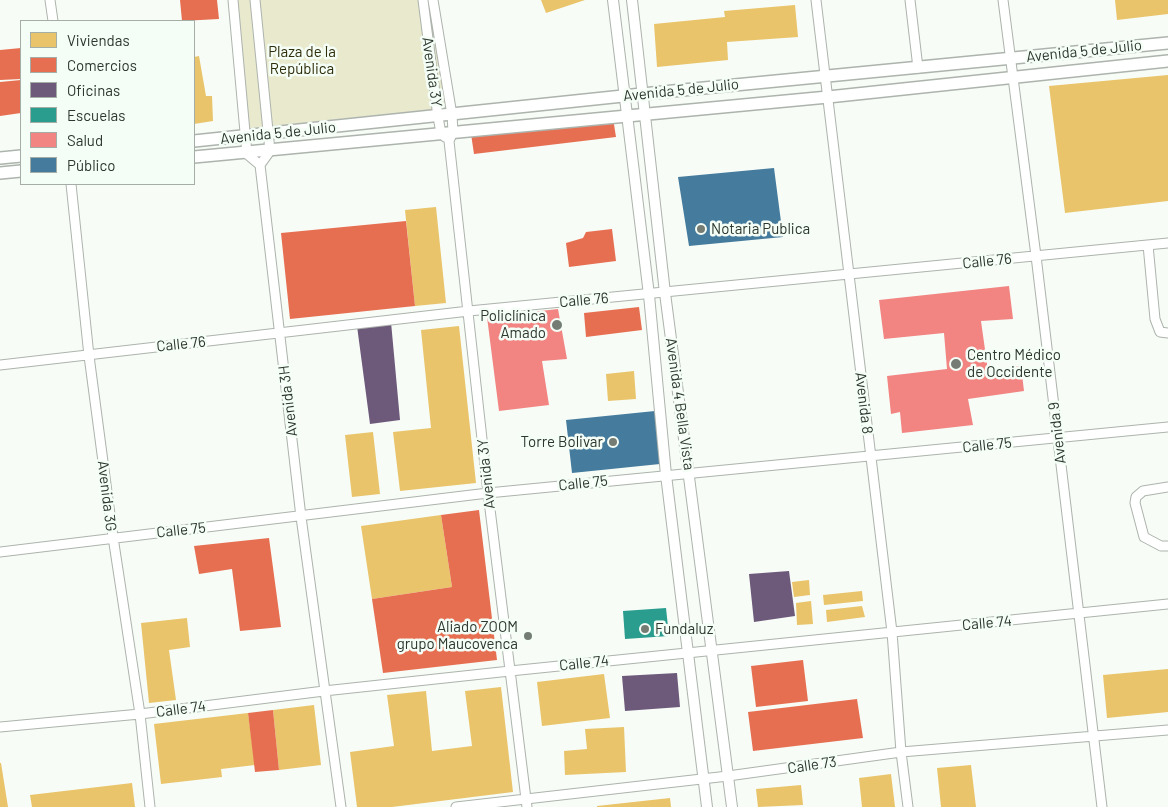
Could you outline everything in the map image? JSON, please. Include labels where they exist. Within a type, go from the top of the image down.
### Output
[{"type":"main road","name":"Avenida 5 de Julio","points":[[195,141],[452,116],[642,94],[1168,43]]},
{"type":"main road","name":"Avenida 5 de Julio","points":[[195,157],[247,154],[448,135],[1168,61]]},
{"type":"main road","points":[[0,158],[20,156]]},
{"type":"main road","points":[[0,173],[20,172]]},
{"type":"street","points":[[50,0],[53,20]]},
{"type":"street","points":[[233,0],[247,154],[260,165],[270,151],[255,0]]},
{"type":"street","name":"Avenida 3Y","points":[[423,0],[438,117],[448,135]]},
{"type":"street","name":"Avenida 3Y","points":[[433,0],[452,116],[448,135],[488,493],[527,803]]},
{"type":"street","name":"Avenida 4 Bella Vista","points":[[613,0],[649,295],[666,475],[707,807]]},
{"type":"street","name":"Avenida 4 Bella Vista","points":[[632,0],[666,293],[732,807]]},
{"type":"street","name":"Avenida 8","points":[[816,0],[892,632],[901,752],[908,807]]},
{"type":"street","points":[[910,0],[918,68]]},
{"type":"street","name":"Avenida 9","points":[[1003,0],[1012,59],[1102,807]]},
{"type":"street","points":[[426,28],[438,26]]},
{"type":"street","name":"Avenida 3H","points":[[260,165],[302,517],[341,807]]},
{"type":"street","name":"Avenida 3G","points":[[71,185],[90,356],[113,537],[140,714],[150,807]]},
{"type":"street","name":"Calle 76","points":[[0,365],[469,311],[649,295],[1168,243]]},
{"type":"street","points":[[1148,245],[1155,319],[1160,332],[1168,333]]},
{"type":"street","name":"Calle 75","points":[[0,552],[113,537],[302,517],[488,493],[1168,427]]},
{"type":"street","points":[[1168,487],[1143,490],[1136,497],[1135,503],[1144,537],[1161,546],[1168,546]]},
{"type":"street","name":"Calle 74","points":[[0,728],[688,652],[1168,604]]},
{"type":"street","name":"Calle 73","points":[[456,807],[527,803],[901,752],[1168,730]]},
{"type":"green space","name":"Plaza de la República","points":[[231,0],[429,0],[447,108],[242,129]]},
{"type":"building: Viviendas","points":[[541,0],[585,0],[546,13]]},
{"type":"building: Viviendas","points":[[1115,0],[1168,0],[1168,14],[1117,20]]},
{"type":"building: Viviendas","points":[[795,5],[798,37],[727,42],[728,60],[657,67],[654,24],[725,17],[724,11]]},
{"type":"building: Viviendas","points":[[199,56],[206,96],[212,96],[213,121],[195,124],[195,57]]},
{"type":"building: Viviendas","points":[[1168,75],[1168,201],[1065,213],[1049,86]]},
{"type":"building: Viviendas","points":[[436,207],[446,303],[415,306],[405,210]]},
{"type":"building: Viviendas","points":[[459,326],[476,483],[400,491],[393,432],[431,428],[421,330]]},
{"type":"building: Viviendas","points":[[634,371],[636,399],[608,401],[606,374]]},
{"type":"building: Viviendas","points":[[373,432],[380,494],[352,497],[345,435]]},
{"type":"building: Viviendas","points":[[441,515],[452,587],[372,599],[361,526]]},
{"type":"building: Viviendas","points":[[809,580],[810,595],[794,597],[792,582]]},
{"type":"building: Viviendas","points":[[862,591],[863,601],[824,605],[823,595]]},
{"type":"building: Viviendas","points":[[811,601],[813,624],[797,625],[796,603]]},
{"type":"building: Viviendas","points":[[862,606],[865,617],[827,622],[826,610]]},
{"type":"building: Viviendas","points":[[187,618],[190,647],[169,650],[176,700],[149,703],[141,623]]},
{"type":"building: Viviendas","points":[[1168,669],[1168,712],[1107,718],[1103,675]]},
{"type":"building: Viviendas","points":[[604,674],[610,718],[542,726],[537,682]]},
{"type":"building: Viviendas","points":[[501,687],[513,792],[392,807],[357,807],[350,752],[394,746],[387,695],[426,691],[432,751],[472,746],[465,691]]},
{"type":"building: Viviendas","points":[[314,705],[321,765],[279,770],[273,710]]},
{"type":"building: Viviendas","points":[[248,713],[255,765],[221,769],[222,777],[161,784],[154,724]]},
{"type":"building: Viviendas","points":[[624,727],[626,772],[565,775],[564,751],[587,749],[585,729]]},
{"type":"building: Viviendas","points":[[1,763],[8,807],[0,807]]},
{"type":"building: Viviendas","points":[[971,765],[976,807],[941,807],[937,768]]},
{"type":"building: Viviendas","points":[[891,774],[895,807],[862,807],[859,778]]},
{"type":"building: Viviendas","points":[[132,783],[135,807],[32,807],[30,795]]},
{"type":"building: Viviendas","points":[[801,785],[803,805],[758,807],[756,789]]},
{"type":"building: Viviendas","points":[[670,798],[671,807],[597,807],[597,806]]},
{"type":"building: Comercios","points":[[180,0],[217,0],[219,19],[182,20]]},
{"type":"building: Comercios","points":[[20,48],[20,79],[0,80],[0,50]]},
{"type":"building: Comercios","points":[[20,80],[20,113],[0,116],[0,82]]},
{"type":"building: Comercios","points":[[613,118],[616,137],[474,154],[471,134]]},
{"type":"building: Comercios","points":[[406,221],[415,306],[290,319],[281,233]]},
{"type":"building: Comercios","points":[[612,229],[616,261],[569,267],[566,243],[583,238],[586,232]]},
{"type":"building: Comercios","points":[[639,307],[642,330],[586,337],[584,313]]},
{"type":"building: Comercios","points":[[479,510],[497,660],[383,673],[372,599],[452,587],[441,515]]},
{"type":"building: Comercios","points":[[269,538],[281,627],[240,631],[232,569],[199,574],[194,546]]},
{"type":"building: Comercios","points":[[803,660],[808,701],[756,707],[751,666]]},
{"type":"building: Comercios","points":[[857,699],[863,738],[753,751],[748,712]]},
{"type":"building: Comercios","points":[[273,710],[279,770],[255,772],[248,713]]},
{"type":"building: Oficinas","points":[[391,322],[400,420],[370,424],[357,326]]},
{"type":"building: Oficinas","points":[[789,571],[795,616],[754,622],[749,574]]},
{"type":"building: Oficinas","points":[[677,673],[680,707],[625,711],[622,676]]},
{"type":"building: Escuelas","points":[[666,608],[669,636],[625,639],[623,611]]},
{"type":"building: Salud","name":"Centro Médico de Occidente","points":[[1009,286],[1013,319],[981,321],[988,371],[1021,366],[1024,391],[968,399],[973,425],[902,433],[900,412],[891,414],[887,376],[947,369],[944,333],[884,339],[879,300]]},
{"type":"building: Salud","points":[[558,309],[567,359],[542,361],[549,405],[499,411],[487,317]]},
{"type":"building: Público","points":[[774,168],[783,237],[689,246],[678,177]]},
{"type":"building: Público","name":"Torre Bolivar","points":[[655,411],[660,464],[572,473],[566,420]]},
{"type":"place","name":"Notaria Publica","points":[[701,229]]},
{"type":"place","name":"Policlínica Amado","points":[[557,325]]},
{"type":"place","name":"Centro Médico de Occidente","points":[[956,364]]},
{"type":"place","name":"Torre Bolivar","points":[[613,442]]},
{"type":"place","name":"Fundaluz","points":[[645,629]]},
{"type":"place","name":"Aliado ZOOM grupo Maucovenca","points":[[528,636]]}]
